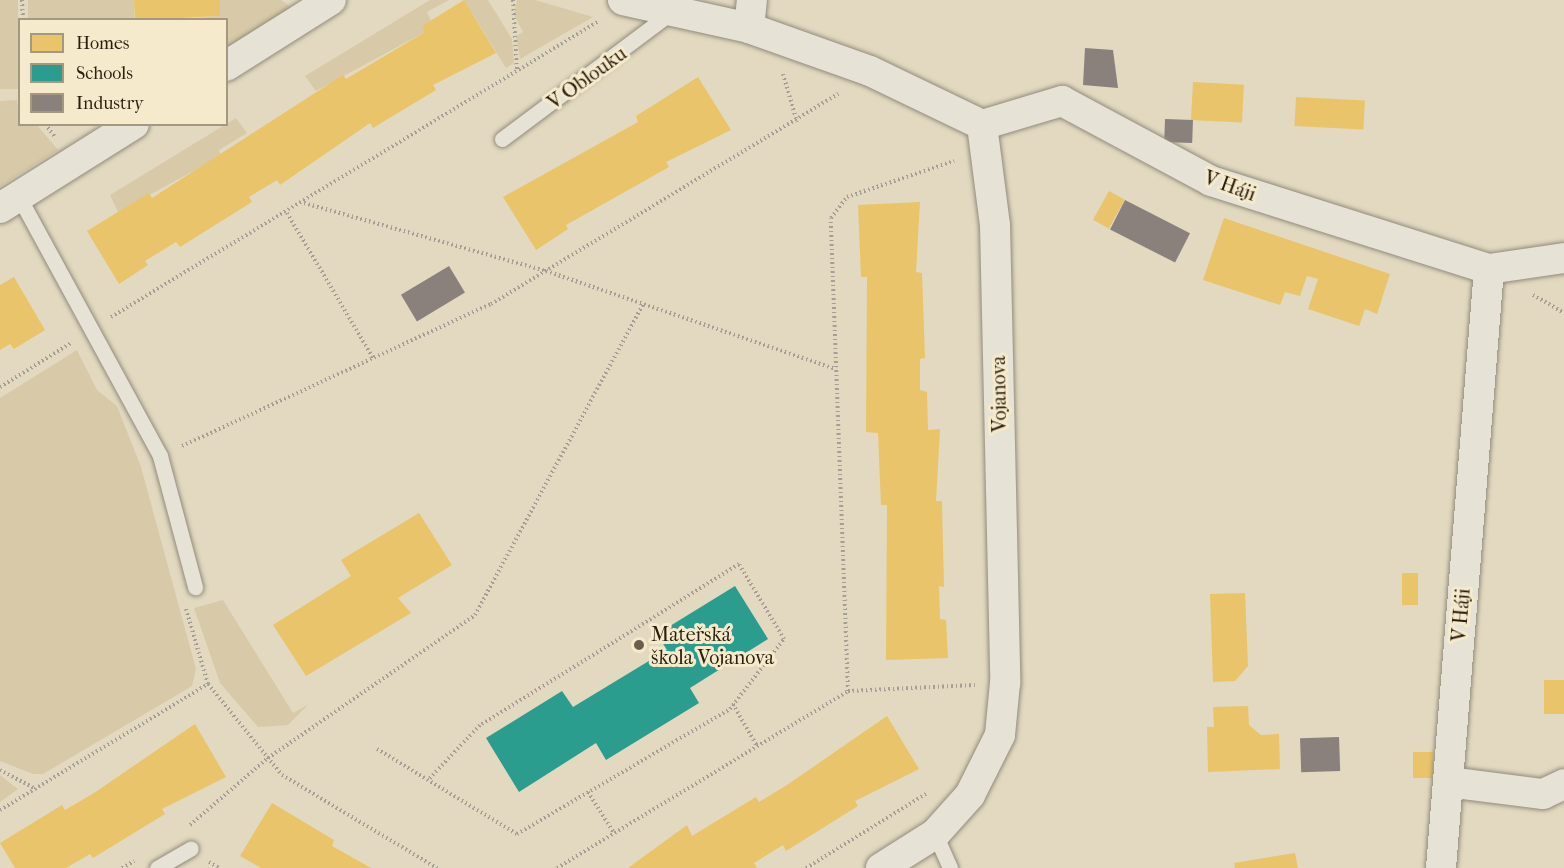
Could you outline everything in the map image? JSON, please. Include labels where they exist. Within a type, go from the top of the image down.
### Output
[{"type":"street","points":[[228,65],[331,0]]},
{"type":"street","points":[[625,0],[669,14],[757,21],[870,71],[983,138]]},
{"type":"street","name":"V Háji","points":[[983,138],[1062,101],[1211,181],[1489,269],[1564,258]]},
{"type":"street","points":[[10,203],[131,126]]},
{"type":"street","name":"Vojanova","points":[[881,868],[935,834],[970,795],[1000,735],[1005,683],[995,225],[983,138]]},
{"type":"street","name":"V Háji","points":[[1441,868],[1489,269]]},
{"type":"street","points":[[1448,782],[1543,794],[1564,784]]},
{"type":"lane","name":"V Oblouku","points":[[502,139],[669,14]]},
{"type":"lane","points":[[10,203],[160,456],[195,587]]},
{"type":"lane","points":[[935,834],[950,868]]},
{"type":"lane","points":[[157,868],[191,848]]},
{"type":"path","points":[[22,0],[23,18]]},
{"type":"path","points":[[513,0],[517,73]]},
{"type":"path","points":[[107,319],[517,73],[625,0]]},
{"type":"path","points":[[757,21],[797,122]]},
{"type":"path","points":[[160,456],[491,304],[797,122],[870,71]]},
{"type":"path","points":[[848,691],[831,218],[835,207],[847,197],[983,138]]},
{"type":"path","points":[[303,203],[546,271],[836,369]]},
{"type":"path","points":[[287,213],[373,358]]},
{"type":"path","points":[[183,831],[268,758],[475,615],[643,304]]},
{"type":"path","points":[[0,387],[76,340]]},
{"type":"path","points":[[377,749],[517,834],[733,704],[784,639],[739,564],[480,725],[429,779]]},
{"type":"path","points":[[195,587],[185,605],[208,684],[282,775],[436,868]]},
{"type":"path","points":[[557,868],[848,691],[1005,683]]},
{"type":"path","points":[[0,810],[208,684]]},
{"type":"path","points":[[733,704],[758,746]]},
{"type":"path","points":[[0,770],[36,789]]},
{"type":"path","points":[[806,868],[947,781],[970,795]]},
{"type":"path","points":[[588,792],[614,833]]},
{"type":"path","points":[[122,868],[142,856]]},
{"type":"shaded area","points":[[0,0],[18,0],[18,89],[0,89]]},
{"type":"shaded area","points":[[28,0],[134,0],[134,18],[28,18]]},
{"type":"shaded area","points":[[220,0],[281,0],[292,8],[228,47],[228,18],[196,18],[220,16]]},
{"type":"shaded area","points":[[430,0],[449,0],[427,12],[431,21],[425,32],[316,91],[305,76]]},
{"type":"shaded area","points":[[464,0],[488,0],[512,39],[514,63],[506,68]]},
{"type":"shaded area","points":[[517,0],[535,0],[593,17],[520,59],[516,36],[523,32],[514,15]]},
{"type":"shaded area","points":[[17,100],[18,126],[38,126],[58,150],[0,186],[0,101]]},
{"type":"shaded area","points":[[236,118],[247,133],[219,150],[221,156],[118,212],[110,195],[223,126],[228,126],[228,123]]},
{"type":"shaded area","points":[[77,350],[97,390],[117,406],[141,467],[196,669],[192,686],[43,774],[33,774],[0,761],[0,398]]},
{"type":"shaded area","points":[[223,600],[293,713],[309,704],[288,725],[258,727],[220,683],[194,608]]},
{"type":"shaded area","points":[[0,775],[18,789],[0,802]]},
{"type":"building: Homes","points":[[134,0],[220,0],[220,16],[135,18]]},
{"type":"building: Homes","points":[[464,0],[496,53],[433,85],[436,90],[373,128],[370,123],[280,185],[277,180],[249,197],[252,202],[180,247],[176,242],[145,261],[148,265],[119,284],[87,231],[149,193],[152,198],[343,75],[346,79],[425,32],[422,26]]},
{"type":"building: Homes","points":[[698,77],[731,130],[666,162],[669,167],[566,225],[568,229],[536,250],[503,197],[638,122],[636,116]]},
{"type":"building: Homes","points":[[1193,82],[1244,85],[1242,123],[1191,120]]},
{"type":"building: Homes","points":[[1296,97],[1365,101],[1363,130],[1294,126]]},
{"type":"building: Homes","points":[[1109,191],[1125,200],[1109,229],[1093,220]]},
{"type":"building: Homes","points":[[920,202],[916,272],[922,273],[925,358],[920,359],[920,390],[927,392],[928,430],[940,429],[936,501],[942,501],[944,587],[939,586],[940,619],[946,620],[948,658],[886,660],[887,505],[881,505],[878,433],[866,432],[867,277],[861,277],[858,205]]},
{"type":"building: Homes","points":[[1224,218],[1390,274],[1377,314],[1365,309],[1359,326],[1308,309],[1318,279],[1307,276],[1300,296],[1285,292],[1280,305],[1203,280]]},
{"type":"building: Homes","points":[[14,277],[45,330],[14,349],[10,344],[0,350],[0,285]]},
{"type":"building: Homes","points":[[419,513],[452,565],[398,598],[411,613],[306,676],[273,625],[351,576],[341,560]]},
{"type":"building: Homes","points":[[1402,573],[1418,573],[1418,605],[1402,605]]},
{"type":"building: Homes","points":[[1245,593],[1248,666],[1235,681],[1213,682],[1210,594]]},
{"type":"building: Homes","points":[[1544,680],[1564,680],[1564,714],[1544,714]]},
{"type":"building: Homes","points":[[1248,706],[1249,725],[1261,735],[1279,734],[1280,769],[1208,772],[1207,727],[1214,727],[1213,707]]},
{"type":"building: Homes","points":[[887,716],[919,769],[855,801],[858,806],[786,851],[783,845],[754,863],[757,868],[628,868],[687,825],[692,836],[756,797],[759,802]]},
{"type":"building: Homes","points":[[195,724],[226,777],[162,809],[165,814],[93,858],[90,854],[66,868],[15,868],[0,843],[62,805],[65,810],[94,793]]},
{"type":"building: Homes","points":[[1413,752],[1433,752],[1433,778],[1413,778]]},
{"type":"building: Homes","points":[[272,803],[334,840],[332,846],[371,868],[261,868],[240,856]]},
{"type":"building: Homes","points":[[1295,853],[1298,868],[1235,868],[1234,863]]},
{"type":"building: Schools","points":[[735,586],[768,639],[690,688],[699,703],[606,760],[596,743],[519,792],[486,738],[562,691],[573,707],[667,650],[657,634]]},
{"type":"building: Industry","points":[[1085,48],[1113,50],[1118,88],[1083,85]]},
{"type":"building: Industry","points":[[1165,119],[1193,120],[1192,143],[1164,142]]},
{"type":"building: Industry","points":[[1125,200],[1190,233],[1175,263],[1110,229]]},
{"type":"building: Industry","points":[[449,266],[465,293],[417,321],[401,295]]},
{"type":"building: Industry","points":[[1339,737],[1340,771],[1301,772],[1300,738]]},
{"type":"place","name":"Mateřská škola Vojanova","points":[[639,645]]}]
